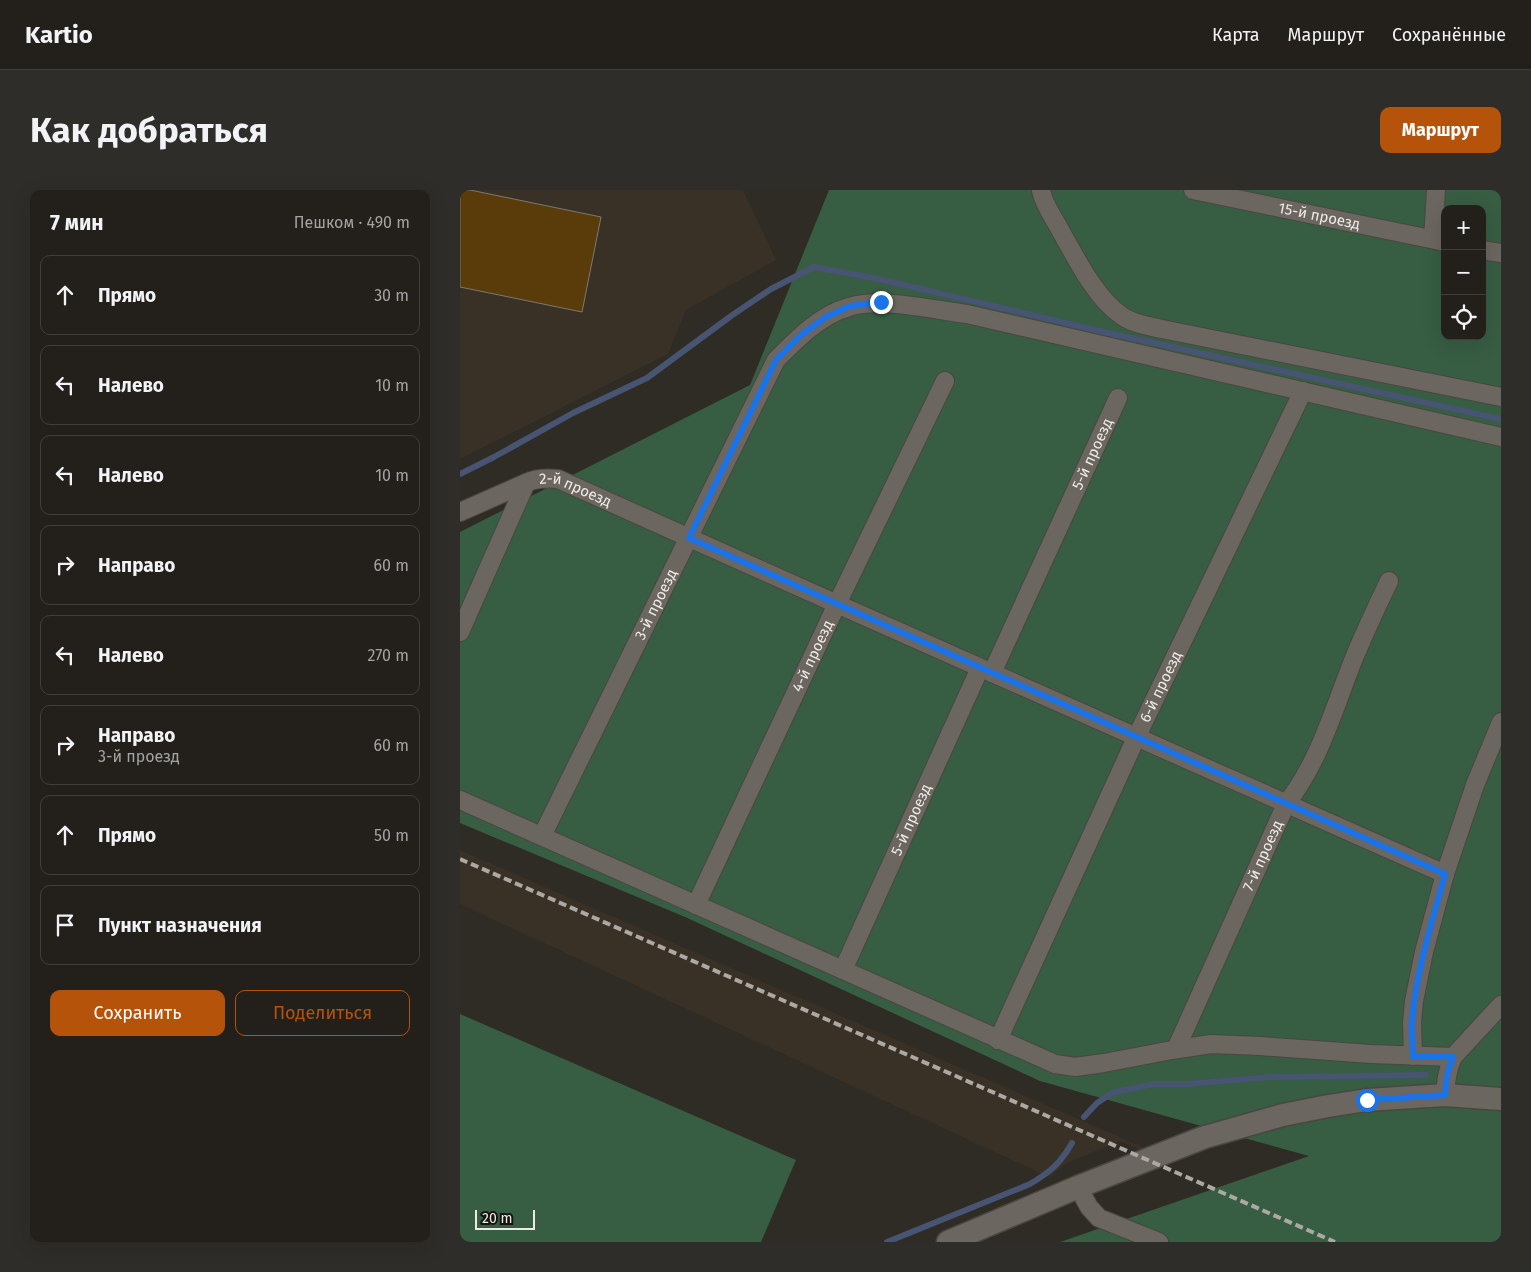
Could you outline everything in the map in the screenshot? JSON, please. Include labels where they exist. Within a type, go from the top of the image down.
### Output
[{"type":"street","points":[[1041,190],[1048,207],[1085,275],[1113,309],[1123,317],[1140,324],[1162,329],[1501,397]]},
{"type":"street","name":"15-й проезд","points":[[1193,190],[1439,240]]},
{"type":"street","points":[[1436,190],[1439,240]]},
{"type":"street","points":[[1486,251],[1501,254]]},
{"type":"street","name":"3-й проезд","points":[[542,836],[776,360],[801,335],[826,317],[850,306],[881,302],[967,314],[1501,437]]},
{"type":"street","name":"4-й проезд","points":[[696,905],[837,604],[945,381]]},
{"type":"street","name":"6-й проезд","points":[[998,1040],[1136,738],[1303,392]]},
{"type":"street","name":"5-й проезд","points":[[843,970],[1118,398]]},
{"type":"street","name":"2-й проезд","points":[[460,632],[526,482],[548,478],[558,479],[1445,874]]},
{"type":"street","points":[[460,512],[526,482]]},
{"type":"street","name":"7-й проезд","points":[[1176,1049],[1286,804],[1307,775],[1320,747],[1354,657],[1388,581]]},
{"type":"street","points":[[1413,1056],[1412,1023],[1414,1001],[1424,952],[1445,874],[1474,785],[1501,722]]},
{"type":"street","points":[[460,800],[1054,1064],[1075,1066],[1104,1063],[1211,1044],[1453,1057]]},
{"type":"street","points":[[1445,1095],[1446,1078],[1453,1057],[1501,1005]]},
{"type":"street","points":[[948,1242],[1078,1187],[1205,1137],[1283,1115],[1367,1100],[1445,1095],[1501,1099]]},
{"type":"street","points":[[1078,1187],[1089,1207],[1099,1218],[1159,1242]]},
{"type":"shaded area","points":[[460,190],[743,190],[776,260],[686,310],[668,354],[460,459]]},
{"type":"shaded area","points":[[460,850],[1168,1158],[1158,1158],[1120,1141],[1067,1163],[1049,1177],[460,904]]},
{"type":"green space","points":[[829,190],[1501,190],[1501,1242],[1060,1242],[1309,1156],[1040,1081],[685,917],[460,823],[460,532],[750,385]]},
{"type":"green space","points":[[460,1014],[796,1160],[761,1242],[460,1242]]},
{"type":"building","points":[[460,190],[470,190],[601,217],[582,312],[460,287]]},
{"type":"waterway","points":[[460,474],[573,413],[647,378],[771,289],[814,267],[879,279],[1104,332],[1501,419]]},
{"type":"waterway","points":[[1084,1117],[1097,1103],[1112,1093],[1153,1084],[1188,1084],[1270,1077],[1426,1075]]},
{"type":"waterway","points":[[887,1242],[1030,1184],[1054,1167],[1072,1143]]},
{"type":"railway","points":[[460,859],[1335,1242]]},
{"type":"route","points":[[881,302],[850,306],[826,317],[801,335],[776,360],[689,538],[1445,874],[1424,952],[1414,1001],[1412,1023],[1413,1056],[1453,1057],[1446,1078],[1445,1095],[1367,1100]]}]
